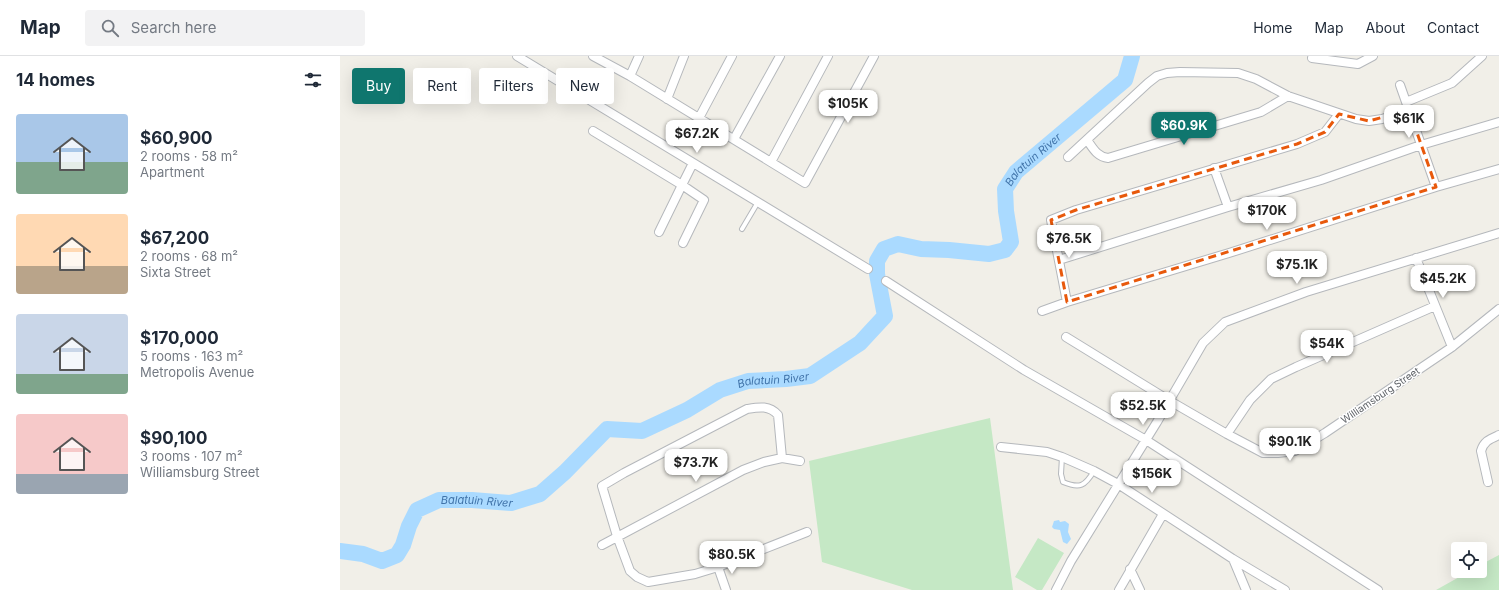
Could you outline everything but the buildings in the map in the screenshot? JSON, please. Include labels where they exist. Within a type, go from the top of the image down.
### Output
[{"type":"street","points":[[517,56],[868,269]]},
{"type":"street","points":[[593,56],[667,98],[805,183],[874,56]]},
{"type":"street","points":[[630,76],[639,56]]},
{"type":"street","points":[[667,98],[684,56]]},
{"type":"street","points":[[698,118],[732,56]]},
{"type":"street","points":[[734,139],[780,56]]},
{"type":"street","points":[[771,162],[828,56]]},
{"type":"street","points":[[1312,58],[1358,64],[1373,56]]},
{"type":"street","points":[[1406,102],[1452,83],[1482,56]]},
{"type":"street","points":[[1068,157],[1148,83],[1157,76],[1167,73],[1238,73],[1256,79],[1288,96],[1339,114],[1368,121],[1382,119],[1409,110]]},
{"type":"street","points":[[1400,85],[1436,186]]},
{"type":"street","points":[[1087,140],[1097,154],[1108,158],[1261,112],[1288,96]]},
{"type":"street","points":[[1066,302],[1051,220],[1076,210],[1297,144],[1325,132],[1339,114]]},
{"type":"street","points":[[1059,260],[1228,207],[1321,180],[1421,145],[1499,122]]},
{"type":"street","points":[[593,131],[704,200],[683,243]]},
{"type":"street","points":[[659,232],[693,163]]},
{"type":"street","points":[[1214,168],[1228,207]]},
{"type":"street","points":[[1042,311],[1066,302],[1229,253],[1436,186],[1499,169]]},
{"type":"street","points":[[1056,590],[1071,562],[1170,401],[1203,343],[1225,322],[1306,292],[1499,233]]},
{"type":"street","points":[[1416,258],[1452,347]]},
{"type":"street","points":[[886,281],[1024,370],[1146,440],[1378,590]]},
{"type":"street","points":[[1228,434],[1250,400],[1271,379],[1435,306]]},
{"type":"street","name":"Williamsburg Street","points":[[1066,337],[1170,401],[1263,453],[1295,451],[1452,347],[1499,309]]},
{"type":"street","points":[[782,458],[778,415],[774,410],[769,408],[760,407],[747,409],[602,486],[617,536],[630,571],[643,581],[648,582],[695,574],[718,567],[807,532]]},
{"type":"street","points":[[1488,482],[1481,451],[1482,446],[1486,441],[1499,435]]},
{"type":"street","points":[[1001,447],[1047,452],[1094,471],[1118,484],[1233,559],[1284,590]]},
{"type":"street","points":[[602,545],[743,470],[764,462],[782,458],[800,461]]},
{"type":"street","points":[[1118,590],[1163,514]]},
{"type":"street","points":[[1233,559],[1246,590]]},
{"type":"street","points":[[718,567],[726,590]]},
{"type":"street","points":[[1130,569],[1140,590]]},
{"type":"lane","points":[[742,229],[758,202]]},
{"type":"lane","points":[[1062,457],[1060,474],[1063,482],[1072,486],[1081,486],[1088,480],[1094,471]]},
{"type":"highlighted area","points":[[1409,110],[1436,187],[1067,302],[1051,220],[1076,210],[1297,144],[1325,132],[1339,114],[1369,121]]},
{"type":"green space","points":[[990,418],[1013,590],[912,590],[822,562],[809,461]]},
{"type":"green space","points":[[1038,538],[1064,553],[1042,590],[1037,590],[1015,577]]},
{"type":"green space","points":[[1499,555],[1499,590],[1436,590],[1457,578],[1487,578],[1487,561]]},
{"type":"water","points":[[1059,520],[1060,522],[1065,521],[1069,524],[1068,532],[1071,539],[1067,544],[1063,542],[1060,530],[1052,527],[1054,521]]},
{"type":"waterway","name":"Balatuin River","points":[[340,551],[363,554],[382,561],[397,555],[403,545],[409,526],[417,510],[439,500],[472,500],[511,503],[540,494],[565,472],[607,429],[642,431],[687,410],[720,390],[748,381],[810,376],[860,343],[885,316],[877,274],[877,261],[884,249],[898,244],[921,249],[989,254],[1005,250],[1011,242],[1006,211],[1005,189],[1016,172],[1125,80],[1132,56]]}]
